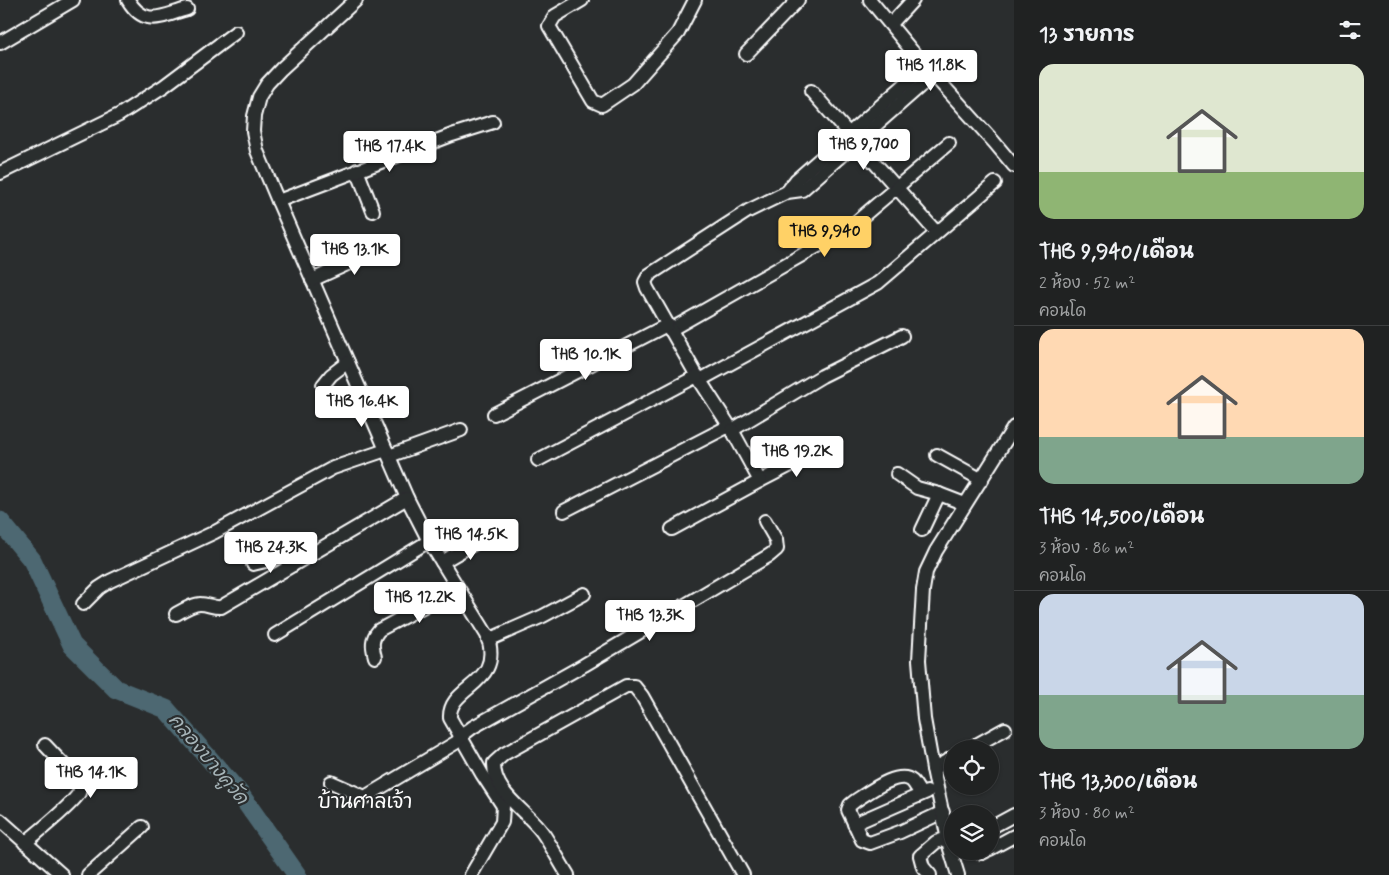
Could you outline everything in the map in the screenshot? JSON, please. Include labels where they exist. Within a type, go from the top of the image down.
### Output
[{"type":"street","points":[[0,43],[73,0]]},
{"type":"street","points":[[128,0],[138,14],[145,18],[187,9]]},
{"type":"street","points":[[582,0],[555,16],[549,26],[593,102],[602,105],[633,84],[678,33],[695,0]]},
{"type":"street","points":[[746,54],[798,0]]},
{"type":"street","points":[[870,0],[1014,166]]},
{"type":"street","points":[[891,24],[913,0]]},
{"type":"street","points":[[350,2],[268,84],[259,97],[254,116],[253,131],[257,151],[407,498],[429,540],[488,640],[491,658],[488,667],[482,677],[461,695],[450,712],[450,718],[503,806],[502,822],[471,875]]},
{"type":"street","points":[[0,173],[119,115],[164,86],[236,32]]},
{"type":"street","points":[[853,137],[924,64]]},
{"type":"street","points":[[760,481],[668,327],[645,282],[649,275],[748,211],[787,192],[796,180],[934,74]]},
{"type":"street","points":[[812,91],[936,232]]},
{"type":"street","points":[[278,201],[357,170],[493,122]]},
{"type":"street","points":[[494,414],[668,327],[825,242],[836,239],[949,143]]},
{"type":"street","points":[[357,170],[373,210]]},
{"type":"street","points":[[538,460],[878,283],[995,183]]},
{"type":"street","points":[[312,280],[387,246]]},
{"type":"street","points":[[564,511],[730,428],[822,376],[902,336]]},
{"type":"street","points":[[323,385],[331,375],[348,362]]},
{"type":"street","points":[[944,817],[924,719],[919,660],[923,590],[926,572],[936,551],[1014,427]]},
{"type":"street","points":[[83,604],[99,588],[110,581],[215,532],[333,468],[461,430]]},
{"type":"street","points":[[672,529],[820,450]]},
{"type":"street","points":[[937,455],[982,480]]},
{"type":"street","points":[[897,474],[917,488],[965,504]]},
{"type":"street","points":[[922,530],[939,494]]},
{"type":"street","points":[[176,614],[196,604],[216,608],[222,607],[407,498]]},
{"type":"street","points":[[331,782],[365,797],[457,742],[461,736],[473,727],[584,665],[775,552],[777,549],[776,540],[765,521]]},
{"type":"street","points":[[442,562],[487,536]]},
{"type":"street","points":[[275,635],[429,540]]},
{"type":"street","points":[[254,564],[282,557],[293,565]]},
{"type":"street","points":[[375,657],[373,641],[374,636],[379,630],[458,588]]},
{"type":"street","points":[[488,640],[543,616],[584,594]]},
{"type":"street","points":[[568,875],[541,830],[505,792],[494,772],[494,763],[504,754],[626,686],[634,686],[642,696],[743,875]]},
{"type":"street","points":[[985,740],[1005,729]]},
{"type":"street","points":[[25,843],[68,804],[80,789],[79,781],[45,745]]},
{"type":"street","points":[[933,769],[944,763]]},
{"type":"street","points":[[921,794],[912,781],[905,778],[894,778],[850,805],[848,810],[862,840],[870,843],[900,832],[943,812]]},
{"type":"street","points":[[854,824],[937,788]]},
{"type":"street","points":[[999,823],[1014,815]]},
{"type":"street","points":[[0,820],[62,875]]},
{"type":"street","points":[[88,875],[142,827]]},
{"type":"street","points":[[999,844],[1014,836]]},
{"type":"street","points":[[930,875],[923,867],[920,856],[936,842],[944,843]]},
{"type":"street","points":[[954,860],[958,875]]},
{"type":"waterway","name":"คลองบางคูวัด","points":[[0,521],[32,560],[72,645],[116,689],[166,709],[240,794],[297,875]]},
{"type":"district","name":"บ้านศาลเจ้า","points":[[365,802]]}]
